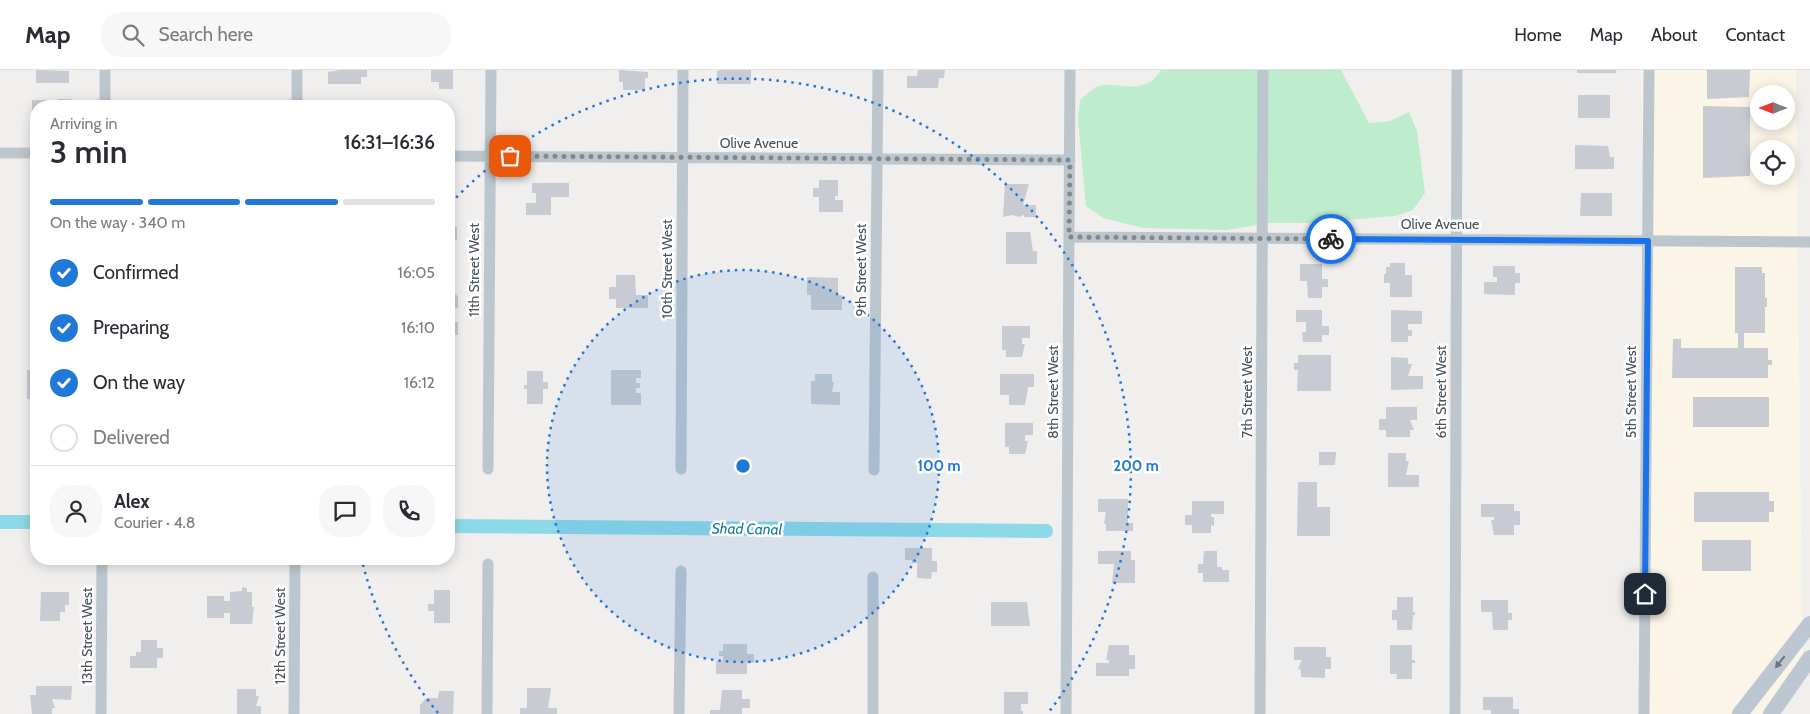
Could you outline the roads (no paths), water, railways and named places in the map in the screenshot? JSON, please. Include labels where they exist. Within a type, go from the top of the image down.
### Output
[{"type":"street","points":[[105,70],[105,100]]},
{"type":"street","points":[[297,70],[298,100]]},
{"type":"street","name":"11th Street West","points":[[488,470],[491,70]]},
{"type":"street","name":"10th Street West","points":[[681,469],[683,70]]},
{"type":"street","name":"9th Street West","points":[[874,470],[878,70]]},
{"type":"street","name":"8th Street West","points":[[1066,714],[1070,70]]},
{"type":"street","name":"7th Street West","points":[[1260,714],[1263,70]]},
{"type":"street","name":"6th Street West","points":[[1454,714],[1456,70]]},
{"type":"street","name":"5th Street West","points":[[1644,714],[1649,70]]},
{"type":"street","points":[[0,153],[30,153]]},
{"type":"street","name":"Olive Avenue","points":[[455,156],[1070,160]]},
{"type":"street","name":"Olive Avenue","points":[[1069,237],[1810,242]]},
{"type":"street","points":[[487,714],[488,564]]},
{"type":"street","name":"13th Street West","points":[[101,714],[102,565]]},
{"type":"street","name":"12th Street West","points":[[294,714],[295,565]]},
{"type":"street","points":[[680,714],[681,571]]},
{"type":"street","points":[[873,577],[873,714]]},
{"type":"street","points":[[1740,714],[1810,624]]},
{"type":"street","points":[[1771,714],[1810,658]]},
{"type":"waterway","name":"Shad Canal","points":[[0,522],[30,522]]},
{"type":"waterway","name":"Shad Canal","points":[[455,526],[1046,531]]}]
